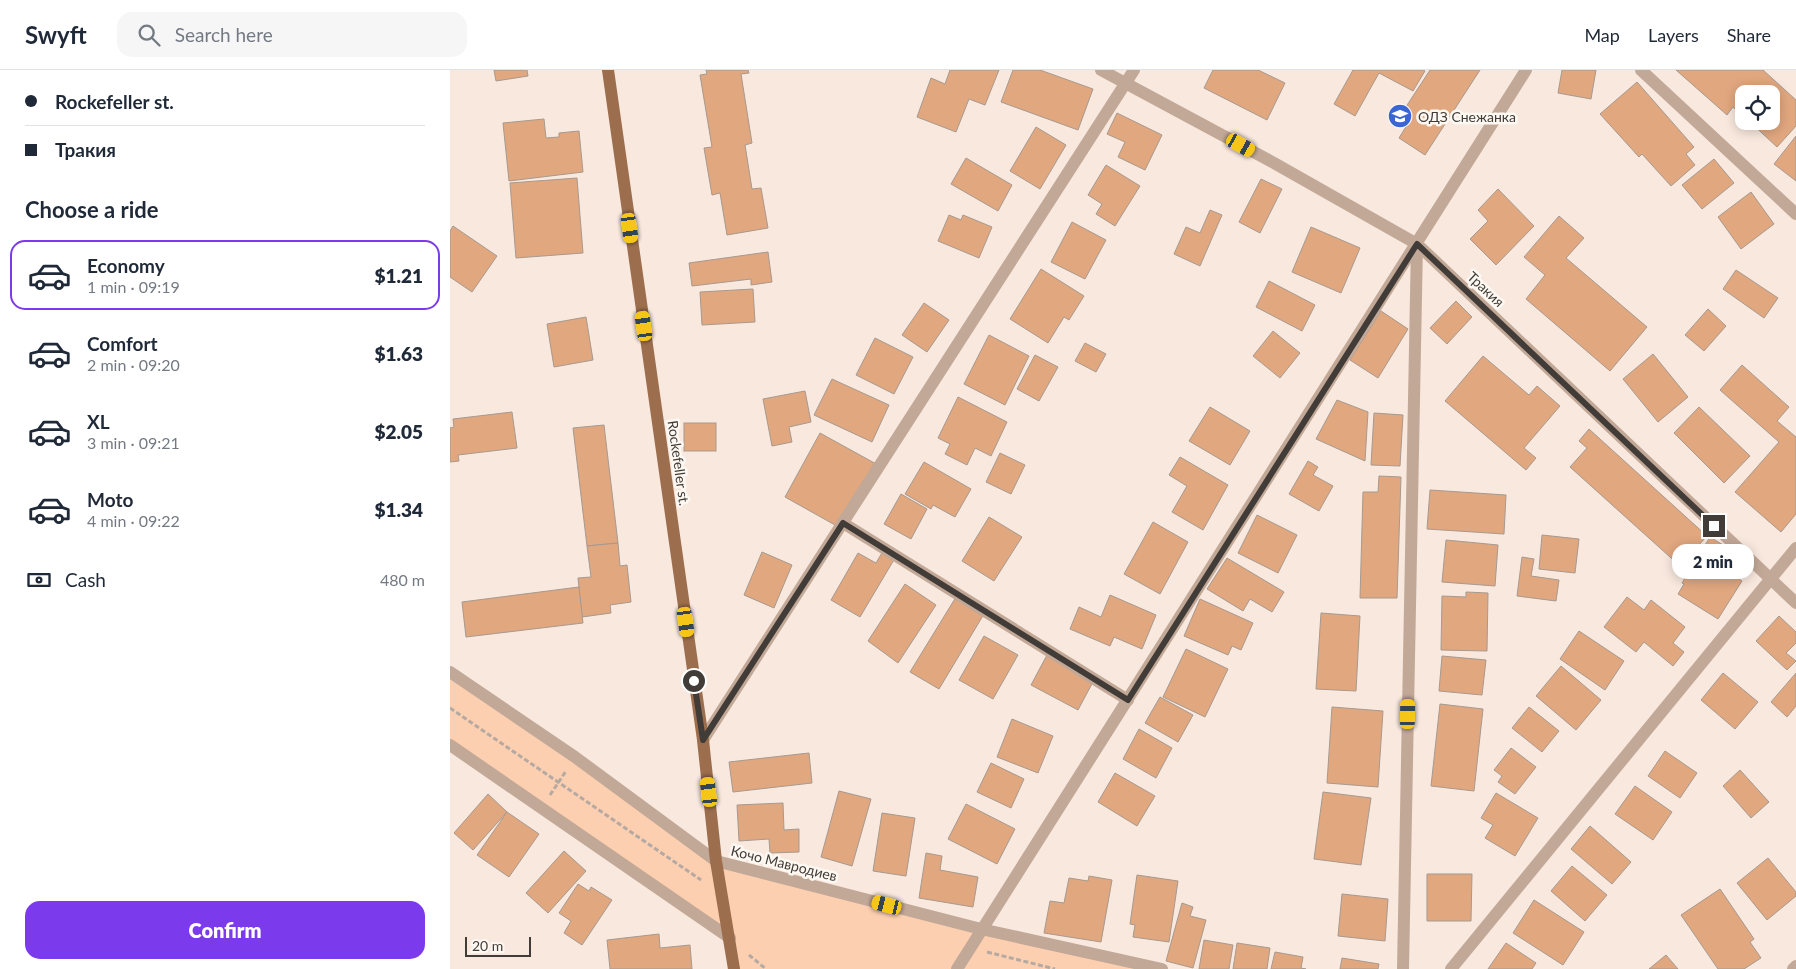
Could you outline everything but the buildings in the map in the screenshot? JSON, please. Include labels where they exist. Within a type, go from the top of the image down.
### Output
[{"type":"main road","name":"Rockefeller st.","points":[[608,70],[703,740],[716,861],[734,969]]},
{"type":"street","name":"Тракия","points":[[1101,70],[1274,163],[1417,244],[1796,603]]},
{"type":"street","points":[[1122,70],[1126,83]]},
{"type":"street","points":[[703,740],[1134,70]]},
{"type":"street","points":[[957,969],[1526,70]]},
{"type":"street","points":[[1641,70],[1796,214]]},
{"type":"street","points":[[1403,969],[1417,244]]},
{"type":"street","points":[[843,523],[1128,700]]},
{"type":"street","points":[[1451,969],[1796,548]]},
{"type":"street","name":"Кочо Мавродиев","points":[[450,672],[575,757],[716,861],[981,929],[1162,969]]},
{"type":"street","points":[[450,745],[730,938]]},
{"type":"street","points":[[1793,969],[1796,966]]},
{"type":"path","points":[[450,708],[722,894]]},
{"type":"path","points":[[541,808],[575,757]]},
{"type":"path","points":[[970,947],[1054,969]]},
{"type":"shaded area","points":[[450,672],[716,861],[1162,969],[734,969],[730,938],[450,745]]},
{"type":"place","name":"ОДЗ Снежанка","points":[[1400,116]]},
{"type":"route","points":[[694,681],[703,740],[843,523],[1128,700],[1417,244],[1714,526]]}]
